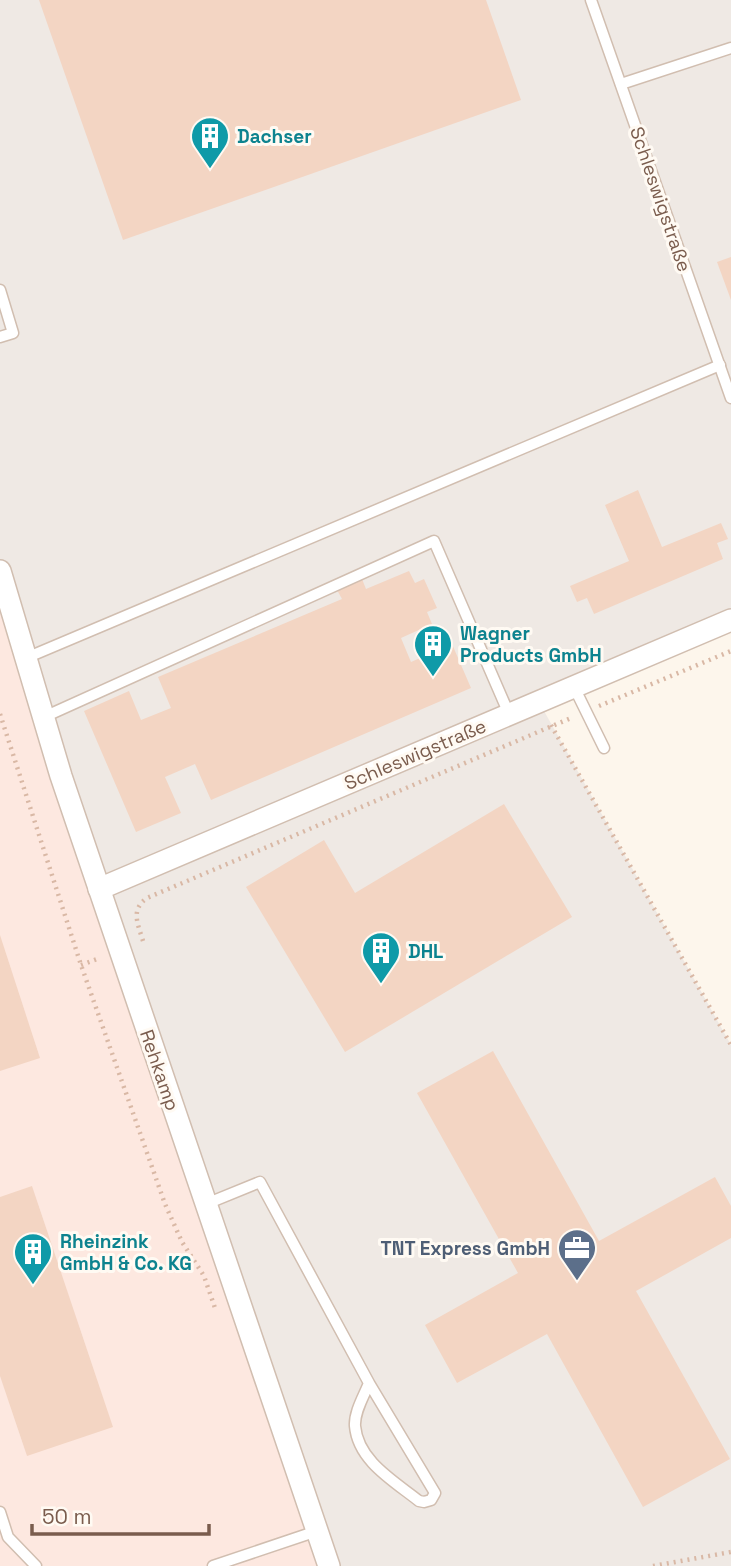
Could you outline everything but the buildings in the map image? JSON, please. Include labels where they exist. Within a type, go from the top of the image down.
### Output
[{"type":"street","name":"Rehkamp","points":[[0,571],[99,889],[329,1566]]},
{"type":"street","name":"Schleswigstraße","points":[[99,889],[731,620]]},
{"type":"lane","name":"Schleswigstraße","points":[[591,0],[731,398]]},
{"type":"lane","points":[[621,84],[731,48]]},
{"type":"lane","points":[[0,290],[13,333],[0,337]]},
{"type":"lane","points":[[26,659],[720,365]]},
{"type":"lane","points":[[44,717],[433,541],[509,714]]},
{"type":"lane","points":[[574,687],[604,748]]},
{"type":"lane","points":[[206,1203],[261,1182],[369,1383],[435,1493],[431,1500],[419,1501],[372,1463],[362,1448],[355,1426],[357,1413],[369,1383]]},
{"type":"lane","points":[[0,1512],[8,1536],[36,1566]]},
{"type":"lane","points":[[213,1566],[317,1531]]},
{"type":"path","points":[[81,965],[143,942],[136,910],[147,898],[731,651]]},
{"type":"path","points":[[538,702],[731,1045]]},
{"type":"path","points":[[0,714],[81,965],[164,1204],[181,1242],[204,1276],[219,1317]]},
{"type":"path","points":[[653,1566],[731,1552]]},
{"type":"shaded area","points":[[0,0],[731,0],[731,620],[539,702],[731,1045],[731,1566],[329,1566],[0,571]]},
{"type":"shaded area","points":[[0,571],[329,1566],[0,1566]]},
{"type":"place","name":"Dachser","points":[[210,170]]},
{"type":"place","name":"Wagner Products GmbH","points":[[433,678]]},
{"type":"place","name":"DHL","points":[[381,985]]},
{"type":"place","name":"TNT Express GmbH","points":[[577,1282]]},
{"type":"place","name":"Rheinzink GmbH & Co. KG","points":[[33,1286]]}]
